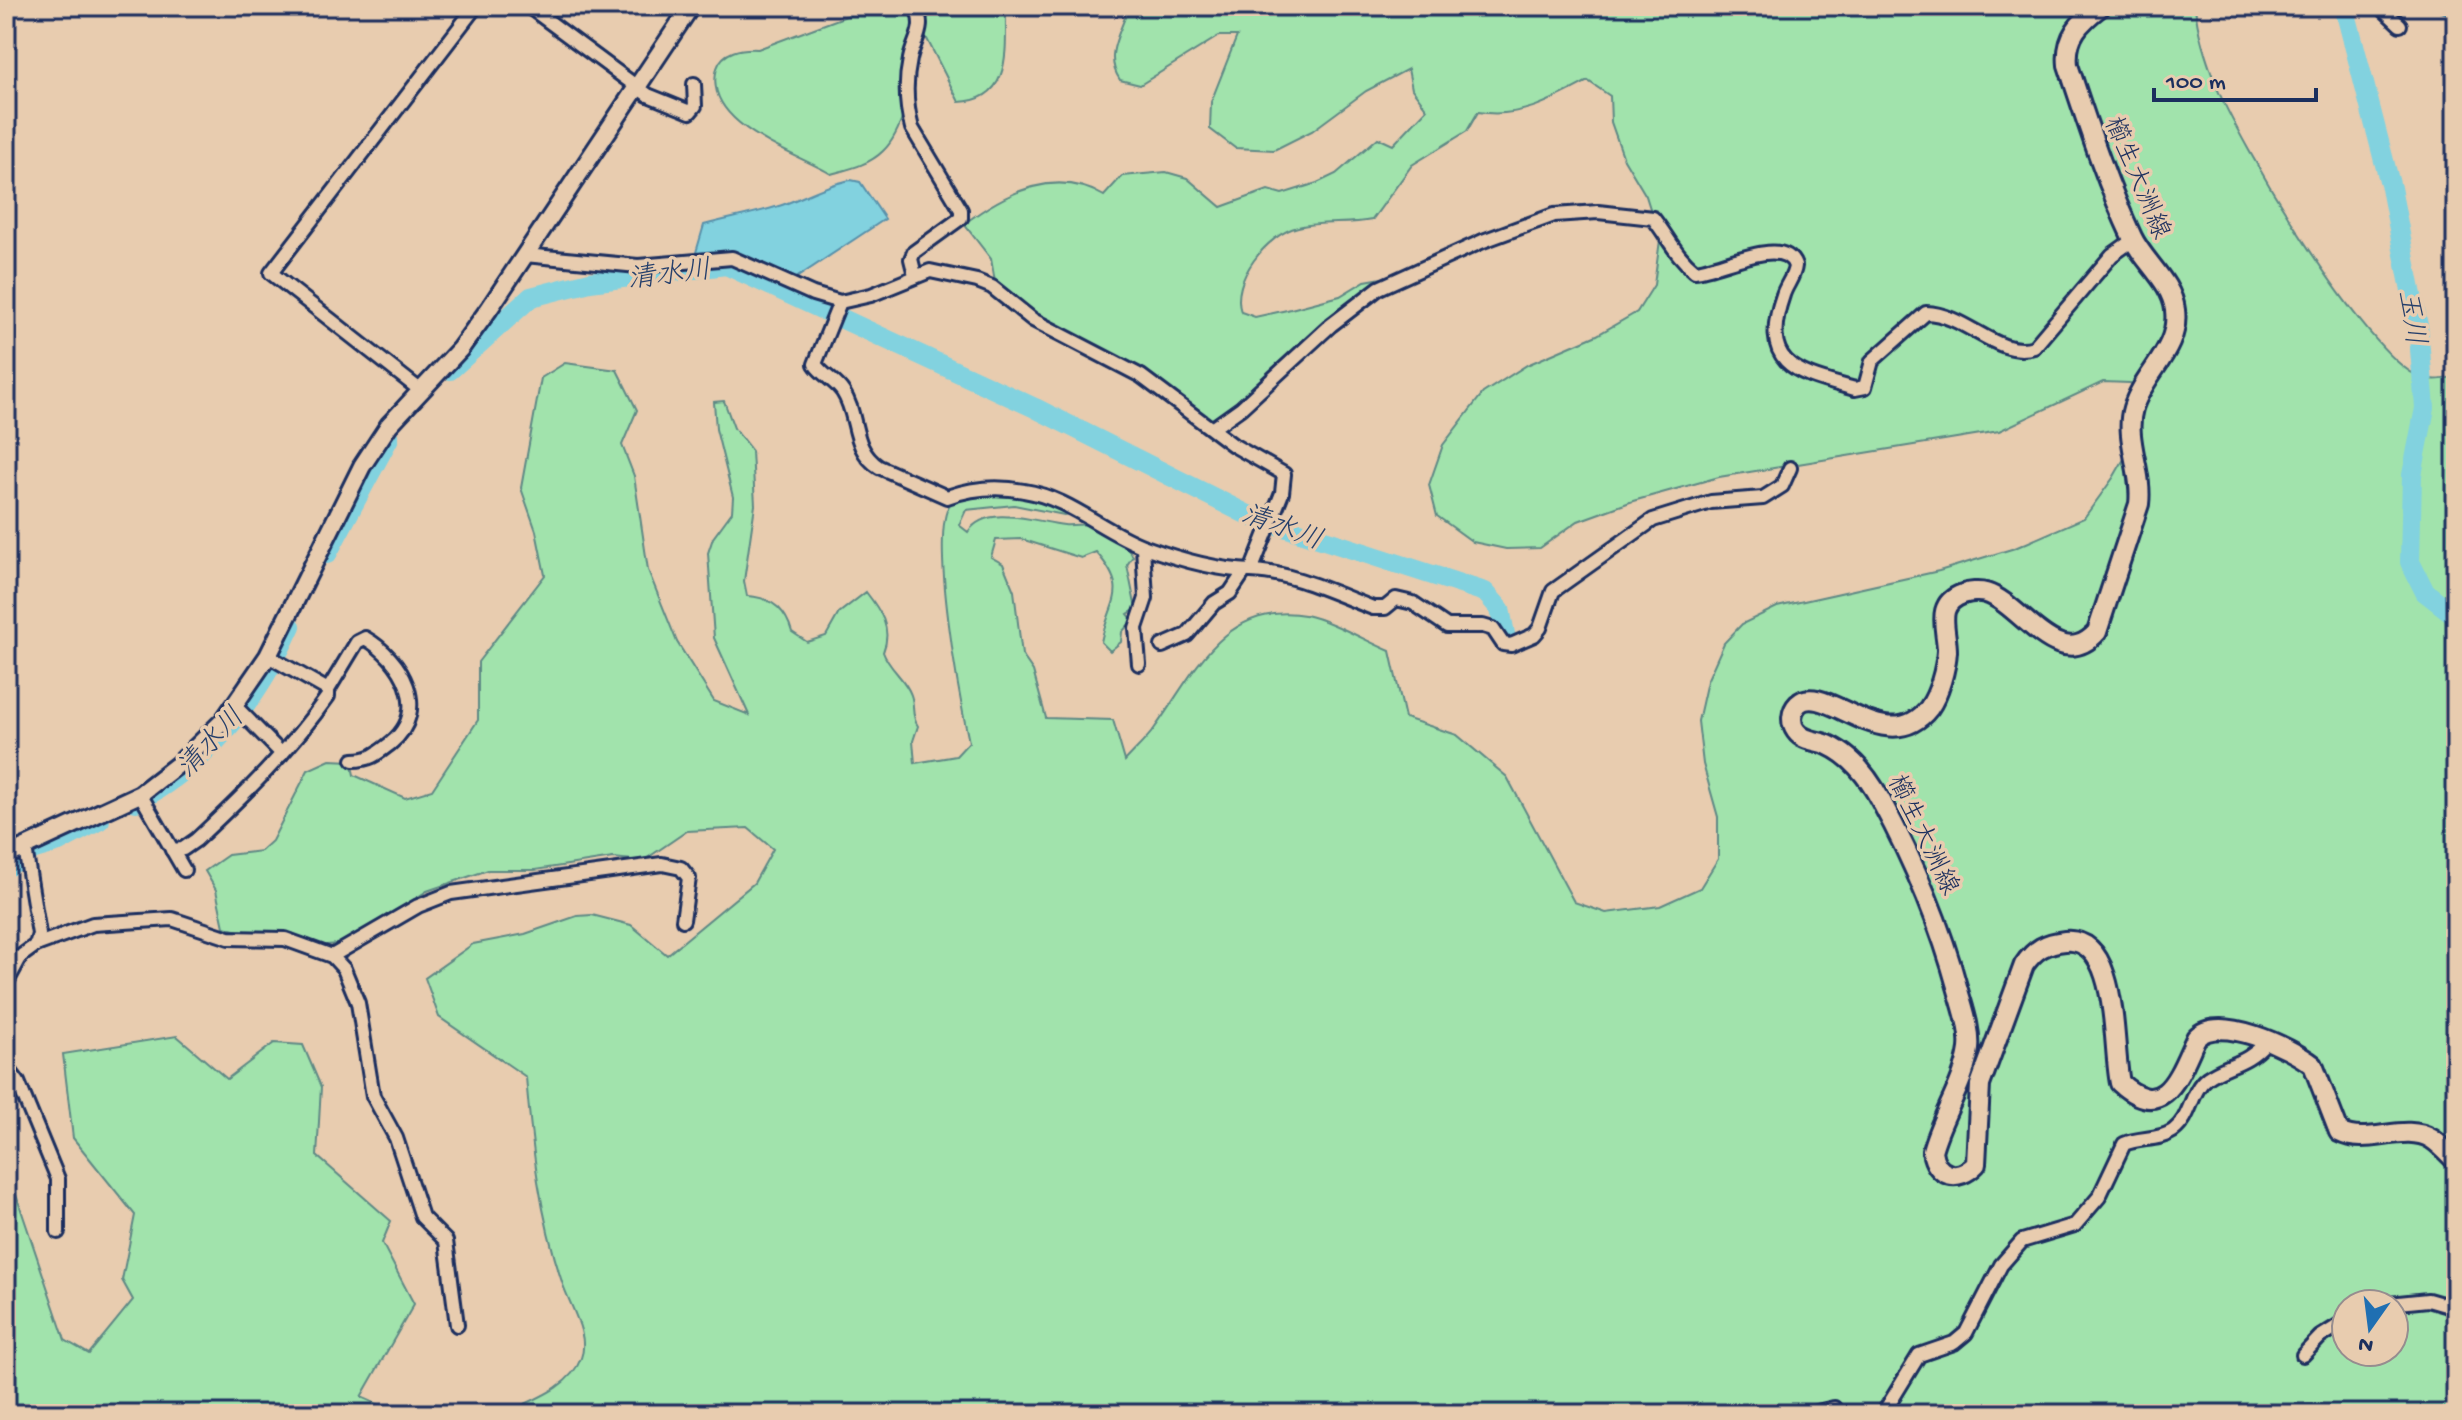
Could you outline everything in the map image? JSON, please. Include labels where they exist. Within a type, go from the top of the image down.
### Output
[{"type":"main road","name":"櫛生大洲線","points":[[2101,6],[2081,22],[2072,35],[2067,51],[2068,65],[2133,240],[2165,285],[2175,306],[2176,326],[2171,344],[2140,391],[2132,410],[2129,430],[2142,483],[2139,504],[2097,632],[2080,645],[2062,646],[2051,642],[1986,592],[1969,592],[1954,597],[1945,609],[1942,623],[1947,651],[1937,695],[1918,719],[1901,726],[1876,725],[1818,699],[1804,699],[1795,707],[1791,719],[1794,729],[1803,738],[1841,752],[1866,775],[1925,886],[1943,931],[1970,1045],[1964,1072],[1932,1151],[1934,1164],[1942,1173],[1956,1177],[1968,1173],[1976,1164],[1980,1085],[2024,965],[2032,953],[2049,943],[2071,941],[2100,958],[2108,980],[2120,1083],[2134,1095],[2153,1098],[2170,1091],[2202,1031],[2228,1027],[2313,1065],[2339,1132],[2353,1139],[2414,1133],[2432,1139],[2456,1161]]},
{"type":"street","points":[[420,390],[271,273],[476,6]]},
{"type":"street","points":[[528,6],[636,86],[667,105],[690,112],[695,106],[694,84]]},
{"type":"street","points":[[6,856],[140,794],[204,741],[235,706],[268,656],[362,466],[389,425],[460,349],[573,188],[636,86],[691,6]]},
{"type":"street","points":[[915,6],[921,33],[909,61],[908,115],[912,128],[961,210],[961,218],[914,252],[911,259],[915,275]]},
{"type":"street","points":[[2380,6],[2400,25]]},
{"type":"street","points":[[1213,428],[1241,408],[1331,325],[1379,288],[1483,241],[1554,215],[1598,212],[1653,218],[1678,258],[1695,271],[1761,253],[1780,251],[1788,254],[1795,266],[1782,297],[1776,342],[1778,352],[1789,366],[1855,389],[1865,387],[1872,361],[1926,313],[1959,319],[2006,348],[2022,351],[2034,347],[2112,255],[2133,240]]},
{"type":"street","points":[[525,255],[638,266],[732,258],[813,294],[840,302],[871,295],[930,271],[992,287],[1033,320],[1141,376],[1264,466],[1284,474],[1282,493],[1248,571],[1230,593],[1214,603],[1187,635],[1162,646]]},
{"type":"street","points":[[840,302],[815,364],[843,392],[859,443],[869,460],[947,497],[967,490],[993,488],[1054,498],[1143,547],[1293,580],[1373,608],[1385,608],[1396,599],[1413,603],[1447,626],[1493,629],[1503,644],[1511,645],[1525,640],[1540,628],[1553,591],[1653,520],[1711,502],[1763,498],[1782,486],[1790,468]]},
{"type":"street","points":[[1139,664],[1136,633],[1146,598],[1143,547]]},
{"type":"street","points":[[172,850],[183,849],[196,840],[282,754],[328,696],[328,690],[357,642],[365,638],[382,648],[409,691],[413,710],[407,728],[369,760],[353,760]]},
{"type":"street","points":[[268,656],[328,690]]},
{"type":"street","points":[[235,706],[282,754]]},
{"type":"street","points":[[140,794],[184,870]]},
{"type":"street","points":[[25,848],[39,934],[36,945]]},
{"type":"street","points":[[332,956],[418,906],[451,893],[662,864],[681,868],[689,878],[683,920]]},
{"type":"street","points":[[6,984],[21,956],[36,945],[93,924],[172,919],[229,938],[285,939],[332,956],[344,969],[358,1003],[373,1096],[396,1138],[422,1217],[446,1241],[457,1325]]},
{"type":"street","points":[[6,952],[21,956]]},
{"type":"street","points":[[1883,1414],[1919,1355],[1954,1343],[1966,1333],[2001,1265],[2022,1241],[2075,1225],[2099,1197],[2124,1144],[2173,1131],[2189,1115],[2200,1085],[2208,1077],[2251,1059],[2266,1042]]},
{"type":"street","points":[[6,1066],[18,1082],[58,1179],[58,1232]]},
{"type":"street","points":[[2410,1302],[2428,1300],[2456,1308]]},
{"type":"street","points":[[2303,1355],[2330,1331]]},
{"type":"street","points":[[1809,1414],[1834,1408],[1838,1414]]},
{"type":"green space","points":[[873,6],[1006,6],[1005,54],[998,82],[977,99],[959,102],[923,31],[905,112],[892,141],[872,160],[831,174],[755,134],[723,106],[716,88],[717,68],[728,54],[758,49]]},
{"type":"green space","points":[[1129,6],[2195,6],[2205,55],[2228,111],[2275,196],[2337,290],[2396,361],[2424,378],[2444,379],[2456,375],[2456,1414],[503,1414],[548,1393],[568,1378],[581,1358],[583,1340],[548,1232],[534,1155],[526,1077],[439,1017],[425,978],[473,944],[525,934],[577,916],[592,915],[631,925],[667,955],[754,883],[773,849],[748,828],[687,831],[643,861],[613,858],[535,870],[488,870],[427,891],[370,929],[338,944],[315,946],[292,933],[243,932],[224,927],[216,890],[205,871],[228,855],[261,851],[272,841],[308,770],[330,760],[351,761],[354,775],[405,798],[432,790],[478,720],[478,662],[545,575],[536,531],[521,488],[541,378],[565,363],[617,370],[637,410],[622,445],[634,476],[648,570],[677,642],[714,701],[749,715],[714,638],[708,553],[713,538],[732,512],[733,497],[716,429],[714,402],[724,401],[734,428],[752,451],[755,505],[744,581],[747,596],[776,606],[786,617],[792,632],[807,642],[826,636],[839,613],[866,592],[886,627],[883,652],[911,695],[918,726],[913,741],[915,763],[956,756],[969,742],[953,657],[944,582],[944,521],[950,504],[966,496],[1003,494],[1027,497],[1073,513],[1064,515],[1014,505],[966,510],[959,525],[968,532],[976,523],[987,518],[1013,516],[1064,525],[1095,525],[1117,538],[1133,556],[1127,565],[1136,609],[1128,614],[1133,620],[1122,632],[1121,642],[1110,651],[1101,642],[1115,596],[1115,586],[1107,566],[1096,552],[1081,558],[1021,539],[996,540],[991,557],[1003,564],[1014,591],[1022,655],[1033,671],[1046,718],[1113,720],[1125,761],[1154,729],[1213,646],[1231,631],[1252,619],[1277,614],[1315,618],[1390,651],[1405,718],[1457,735],[1507,777],[1574,902],[1606,913],[1660,906],[1700,888],[1718,859],[1718,817],[1703,764],[1698,721],[1707,681],[1724,643],[1742,624],[1777,607],[1939,571],[2015,548],[2084,518],[2113,478],[2139,433],[2143,400],[2130,383],[2103,382],[1999,431],[1719,477],[1633,501],[1578,521],[1540,548],[1506,549],[1473,542],[1437,516],[1429,485],[1443,445],[1483,393],[1527,365],[1597,335],[1637,312],[1654,285],[1660,240],[1646,196],[1624,159],[1611,122],[1610,96],[1588,81],[1522,110],[1478,112],[1467,131],[1412,165],[1372,220],[1307,225],[1286,231],[1274,239],[1254,260],[1241,287],[1241,312],[1255,317],[1340,296],[1365,281],[1394,276],[1211,424],[1181,398],[1047,323],[1009,294],[995,282],[991,259],[964,224],[996,202],[1031,188],[1068,184],[1104,196],[1122,176],[1166,172],[1187,178],[1221,207],[1268,190],[1282,194],[1336,174],[1378,138],[1393,145],[1427,109],[1412,89],[1408,69],[1366,91],[1312,131],[1274,150],[1235,148],[1210,129],[1211,102],[1237,36],[1219,36],[1140,85],[1120,80],[1113,62],[1115,44]]},
{"type":"green space","points":[[177,1036],[227,1079],[274,1043],[303,1045],[321,1087],[317,1156],[391,1221],[382,1243],[414,1304],[361,1397],[400,1414],[6,1414],[6,1179],[11,1180],[65,1340],[89,1354],[133,1300],[122,1280],[135,1215],[73,1138],[63,1054]]},
{"type":"water","points":[[851,180],[860,182],[885,219],[793,280],[733,253],[695,256],[704,225],[773,208]]},
{"type":"waterway","name":"玉川","points":[[2344,6],[2391,188],[2418,326],[2425,408],[2412,475],[2410,562],[2425,592],[2456,616]]},
{"type":"waterway","points":[[2430,6],[2456,18]]},
{"type":"waterway","name":"清水川","points":[[450,370],[531,297],[590,282],[726,265],[1035,408],[1250,516],[1485,592],[1500,609],[1506,639]]},
{"type":"waterway","name":"清水川","points":[[327,554],[389,438]]},
{"type":"waterway","name":"清水川","points":[[136,802],[186,769],[228,727],[263,679],[291,626]]},
{"type":"waterway","name":"清水川","points":[[6,868],[34,849],[59,842],[100,820]]}]
